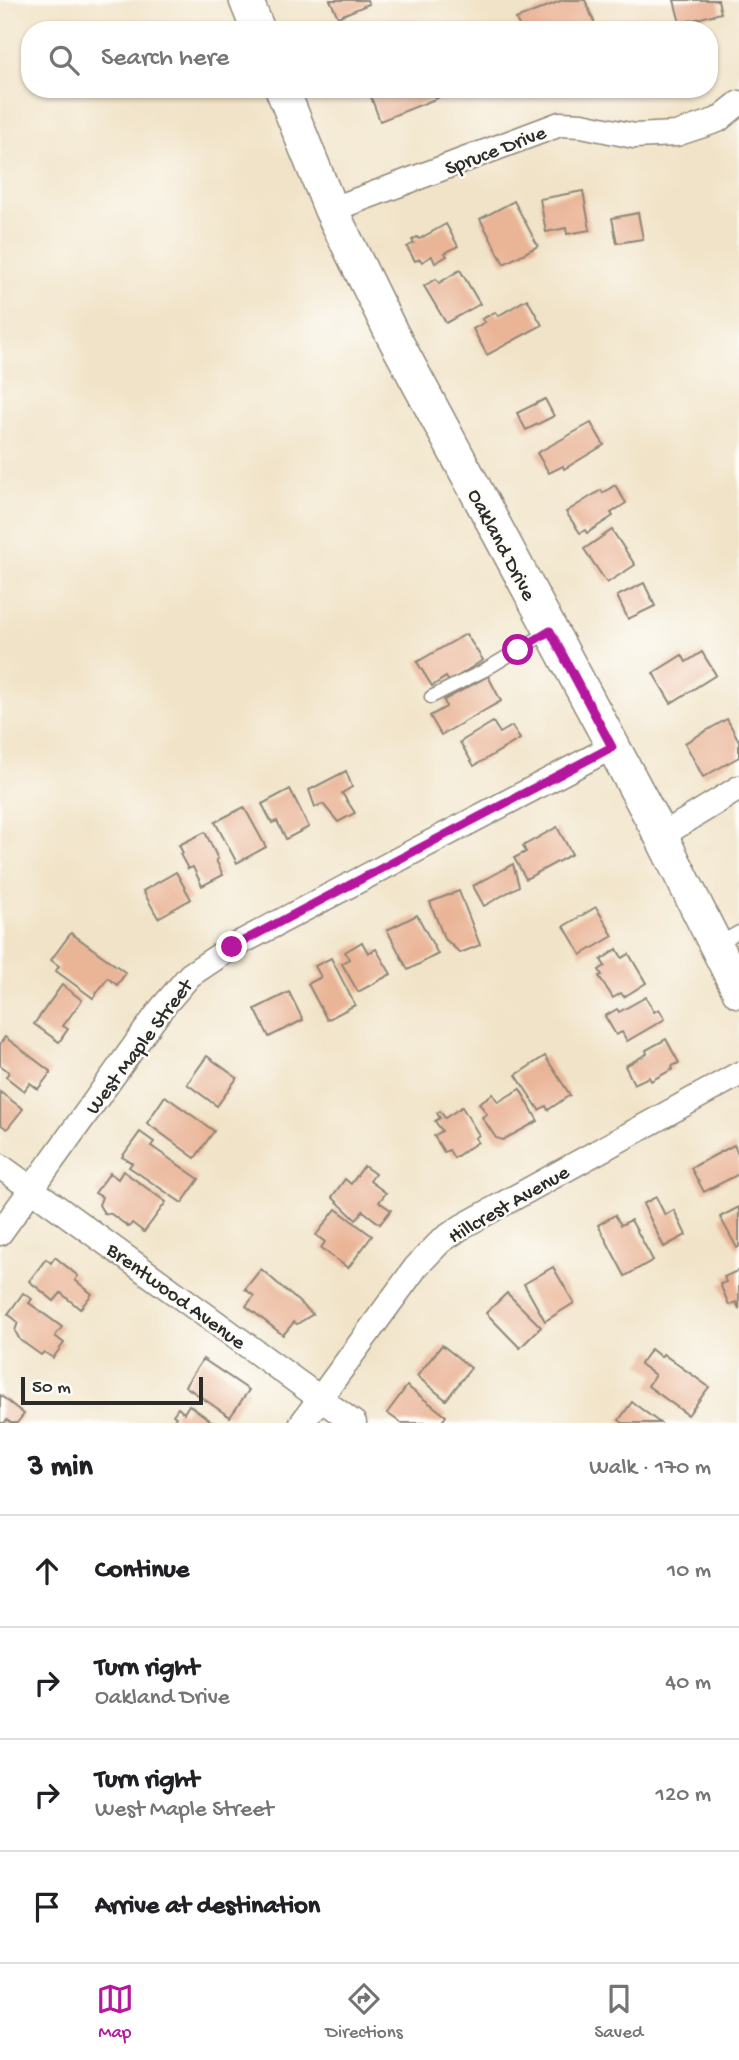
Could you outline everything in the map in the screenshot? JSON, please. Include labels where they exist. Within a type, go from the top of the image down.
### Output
[{"type":"main road","points":[[246,0],[254,21]]},
{"type":"main road","name":"Oakland Drive","points":[[286,98],[331,210],[391,332],[661,836],[727,939],[739,991]]},
{"type":"street","name":"Spruce Drive","points":[[331,210],[560,124],[582,125],[634,136],[676,135],[718,120],[739,103]]},
{"type":"street","name":"West Maple Street","points":[[0,1233],[162,1009],[190,975],[232,947],[612,747]]},
{"type":"street","points":[[661,836],[739,788]]},
{"type":"street","name":"Hillcrest Avenue","points":[[302,1423],[416,1268],[441,1241],[463,1226],[739,1074]]},
{"type":"street","name":"Brentwood Avenue","points":[[0,1166],[354,1423]]},
{"type":"lane","points":[[431,698],[550,631]]},
{"type":"building","points":[[330,0],[367,0],[369,4],[338,17]]},
{"type":"building","points":[[563,0],[585,0],[594,21],[517,21],[516,19]]},
{"type":"building","points":[[674,0],[718,0],[721,13],[679,21]]},
{"type":"building","points":[[371,98],[438,98],[380,121]]},
{"type":"building","points":[[583,191],[590,230],[567,234],[566,228],[546,232],[540,199]]},
{"type":"building","points":[[514,201],[538,246],[504,264],[480,219]]},
{"type":"building","points":[[638,213],[643,239],[617,243],[612,218]]},
{"type":"building","points":[[446,224],[458,246],[435,263],[432,256],[422,262],[420,259],[415,261],[407,247],[414,243],[412,240]]},
{"type":"building","points":[[460,270],[480,304],[446,323],[424,286],[436,279],[439,283]]},
{"type":"building","points":[[527,299],[542,325],[487,355],[473,329],[485,322],[482,319],[495,312],[498,316]]},
{"type":"building","points":[[545,399],[554,416],[526,430],[517,413]]},
{"type":"building","points":[[591,423],[604,445],[564,469],[563,466],[549,473],[537,453]]},
{"type":"building","points":[[615,485],[626,503],[611,513],[613,516],[587,533],[585,530],[580,533],[566,512],[601,490],[603,493]]},
{"type":"building","points":[[612,530],[635,565],[607,583],[584,549]]},
{"type":"building","points":[[644,583],[655,606],[628,619],[617,596]]},
{"type":"building","points":[[466,634],[483,660],[449,682],[446,677],[432,686],[417,662]]},
{"type":"building","points":[[702,652],[716,675],[671,703],[653,673],[682,655],[686,662]]},
{"type":"building","points":[[488,676],[501,701],[441,735],[430,716],[446,707],[444,700]]},
{"type":"building","points":[[727,719],[739,741],[739,757],[703,777],[685,743]]},
{"type":"building","points":[[493,722],[500,733],[512,726],[520,739],[474,766],[460,742]]},
{"type":"building","points":[[346,771],[352,787],[342,793],[355,813],[338,822],[323,804],[315,807],[309,790]]},
{"type":"building","points":[[290,789],[309,827],[286,839],[277,821],[272,823],[262,804]]},
{"type":"building","points":[[244,807],[266,847],[237,863],[215,822]]},
{"type":"building","points":[[557,827],[572,854],[526,879],[514,858],[526,852],[523,846]]},
{"type":"building","points":[[205,832],[223,875],[202,886],[193,867],[188,869],[180,854],[183,853],[179,845]]},
{"type":"building","points":[[513,864],[519,886],[484,906],[473,886]]},
{"type":"building","points":[[176,872],[191,899],[158,918],[143,891]]},
{"type":"building","points":[[459,891],[480,945],[460,953],[444,938],[430,902]]},
{"type":"building","points":[[596,907],[613,936],[581,955],[564,926]]},
{"type":"building","points":[[417,915],[438,954],[408,970],[387,930]]},
{"type":"building","points":[[71,933],[126,973],[117,985],[108,978],[93,998],[56,971],[59,966],[51,960]]},
{"type":"building","points":[[362,942],[368,953],[376,949],[391,974],[358,992],[342,964],[349,959],[345,952]]},
{"type":"building","points":[[617,949],[622,958],[629,954],[646,983],[624,997],[621,993],[613,998],[599,976],[602,975],[599,970],[605,966],[601,960]]},
{"type":"building","points":[[331,958],[355,1005],[327,1020],[308,984],[321,977],[315,966]]},
{"type":"building","points":[[62,985],[82,1000],[63,1026],[68,1029],[59,1042],[34,1024]]},
{"type":"building","points":[[289,992],[303,1020],[269,1037],[255,1009]]},
{"type":"building","points":[[646,997],[654,1012],[659,1009],[665,1019],[627,1041],[622,1032],[616,1035],[605,1016],[617,1009],[619,1012]]},
{"type":"building","points":[[5,1037],[51,1072],[38,1089],[30,1083],[24,1091],[6,1077],[9,1072],[0,1065],[0,1044]]},
{"type":"building","points":[[666,1039],[679,1063],[651,1081],[649,1077],[634,1084],[625,1066]]},
{"type":"building","points":[[207,1056],[237,1078],[217,1106],[187,1084]]},
{"type":"building","points":[[545,1056],[570,1095],[548,1110],[546,1106],[539,1110],[516,1075]]},
{"type":"building","points":[[520,1089],[538,1121],[503,1140],[496,1138],[482,1117],[487,1114],[479,1103],[493,1094],[498,1102]]},
{"type":"building","points":[[0,1092],[23,1109],[7,1129],[0,1124]]},
{"type":"building","points":[[165,1096],[214,1131],[195,1158],[147,1123]]},
{"type":"building","points":[[462,1107],[479,1135],[475,1138],[478,1142],[454,1158],[449,1150],[444,1152],[434,1136],[442,1131],[435,1121],[440,1118],[437,1113],[440,1111],[445,1118]]},
{"type":"building","points":[[140,1132],[154,1142],[151,1146],[199,1179],[182,1203],[129,1167],[132,1163],[122,1157]]},
{"type":"building","points":[[734,1145],[739,1156],[739,1174],[704,1192],[691,1168]]},
{"type":"building","points":[[364,1166],[375,1174],[370,1181],[386,1193],[379,1202],[391,1210],[380,1224],[363,1211],[356,1220],[332,1197],[345,1179],[351,1184]]},
{"type":"building","points":[[123,1171],[166,1202],[144,1232],[132,1223],[129,1227],[111,1214],[104,1213],[99,1205],[102,1197],[95,1193],[110,1173],[118,1179]]},
{"type":"building","points":[[656,1197],[665,1215],[674,1210],[686,1235],[664,1247],[643,1204]]},
{"type":"building","points":[[739,1207],[739,1247],[737,1248],[720,1217]]},
{"type":"building","points":[[336,1209],[372,1236],[348,1268],[321,1248],[325,1242],[316,1235]]},
{"type":"building","points":[[615,1215],[621,1225],[631,1220],[653,1260],[625,1276],[598,1225]]},
{"type":"building","points":[[55,1257],[78,1276],[75,1280],[92,1294],[80,1309],[61,1293],[54,1301],[29,1281],[46,1259],[51,1263]]},
{"type":"building","points":[[553,1267],[574,1303],[545,1321],[524,1284]]},
{"type":"building","points":[[261,1269],[313,1314],[297,1324],[294,1322],[283,1335],[246,1306],[254,1296],[245,1289]]},
{"type":"building","points":[[739,1270],[739,1309],[736,1302],[729,1305],[720,1284],[726,1282],[724,1277]]},
{"type":"building","points":[[23,1293],[32,1299],[29,1303],[62,1327],[55,1336],[64,1343],[53,1358],[44,1352],[41,1355],[20,1340],[15,1331],[18,1322],[8,1314]]},
{"type":"building","points":[[507,1293],[541,1327],[520,1348],[486,1313]]},
{"type":"building","points":[[442,1345],[471,1368],[446,1400],[417,1376]]},
{"type":"building","points":[[651,1349],[661,1357],[663,1354],[709,1387],[688,1415],[648,1386],[655,1375],[640,1364]]},
{"type":"building","points":[[203,1359],[249,1390],[230,1417],[185,1386]]},
{"type":"building","points":[[407,1386],[446,1416],[441,1423],[401,1423],[387,1413]]},
{"type":"building","points":[[0,1395],[24,1414],[17,1423],[7,1420],[0,1423]]},
{"type":"building","points":[[632,1402],[660,1423],[623,1423],[619,1420]]},
{"type":"building","points":[[189,1405],[214,1423],[172,1423],[178,1408],[184,1413]]},
{"type":"route","points":[[232,947],[612,747],[550,631],[518,650]]}]
